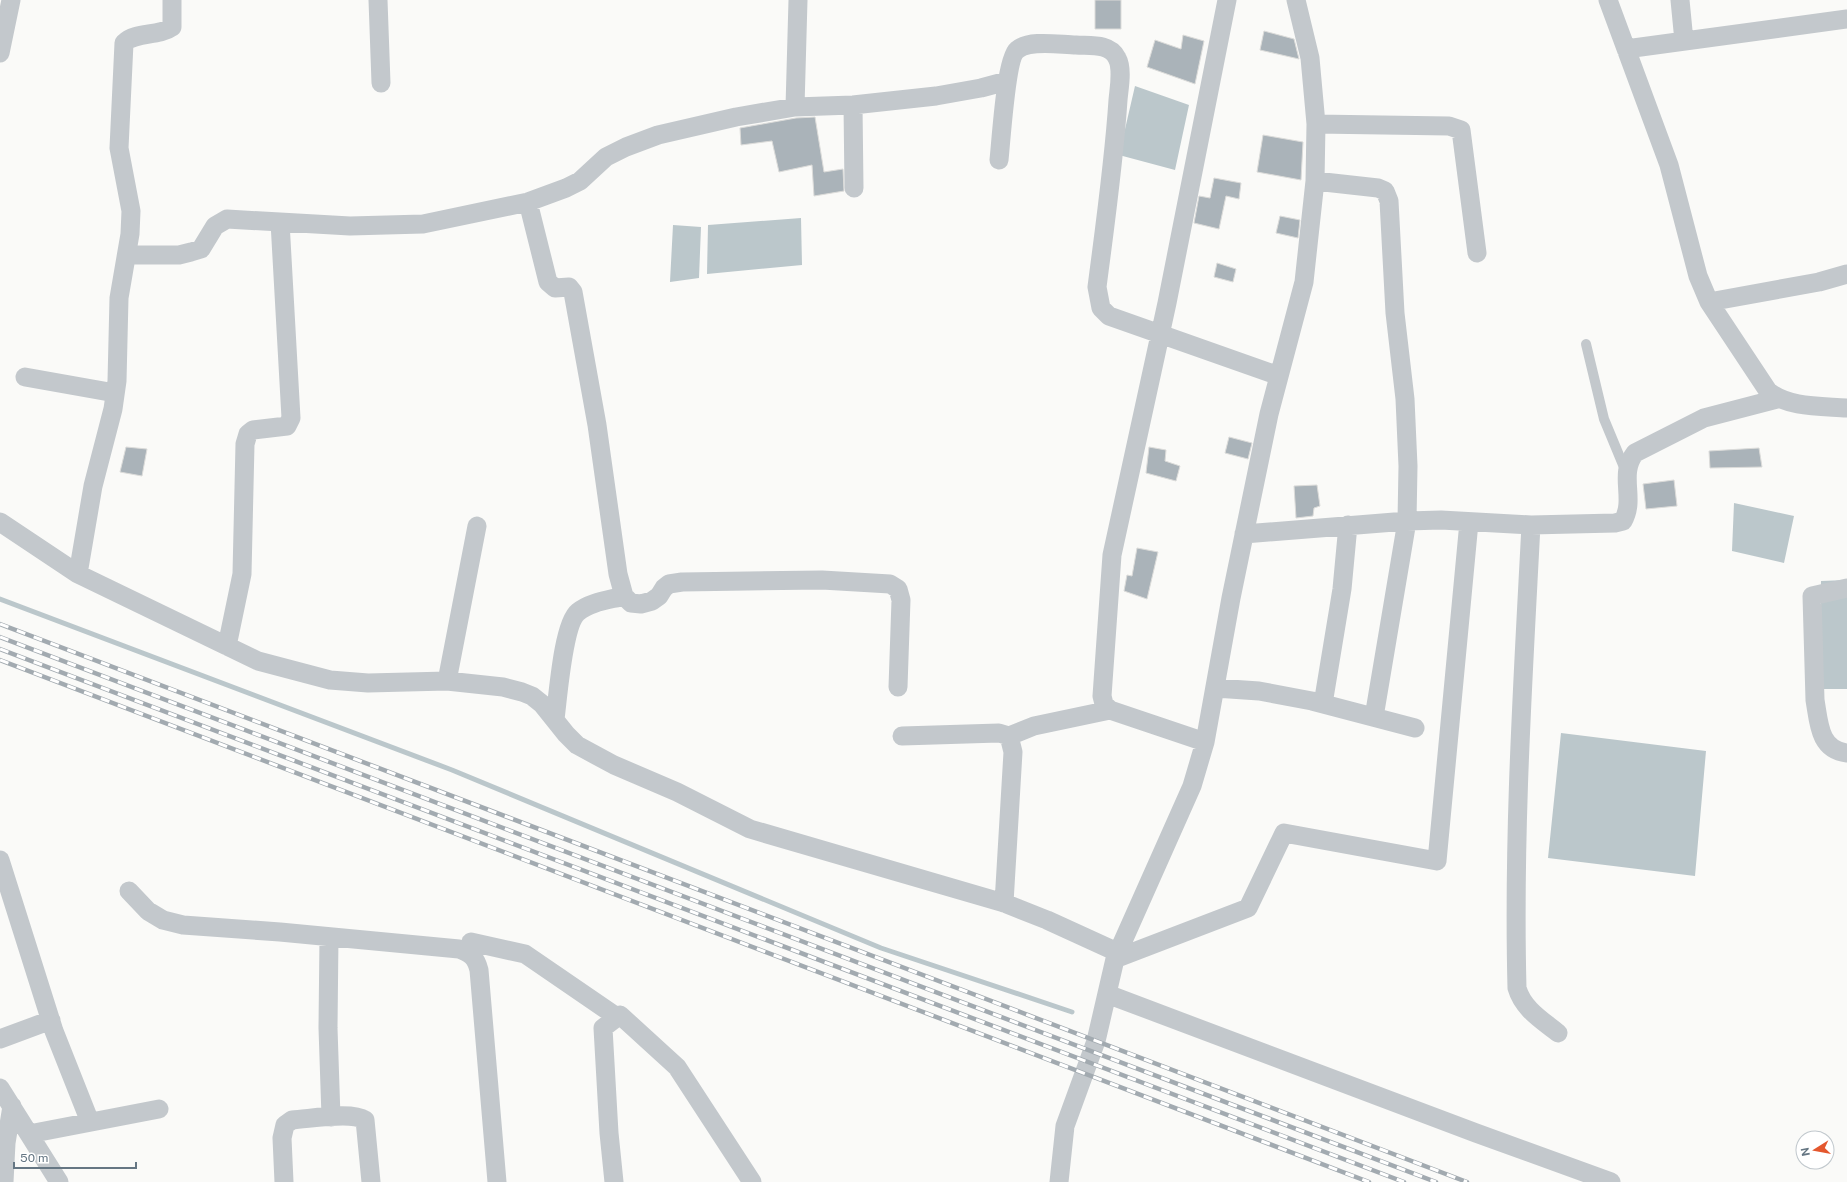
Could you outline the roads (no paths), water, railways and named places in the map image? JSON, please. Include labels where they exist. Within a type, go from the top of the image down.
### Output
[{"type":"street","points":[[0,53],[11,0]]},
{"type":"street","points":[[78,574],[93,486],[117,381],[119,298],[127,255],[131,211],[119,148],[124,43],[130,37],[166,31],[172,27],[172,0]]},
{"type":"street","points":[[378,0],[381,83]]},
{"type":"street","points":[[795,107],[798,0]]},
{"type":"street","points":[[1205,742],[1110,710],[1104,704],[1102,696],[1112,555],[1160,335],[1227,0]]},
{"type":"street","points":[[1059,1182],[1061,1152],[1065,1126],[1096,1041],[1116,955],[1192,786],[1205,742],[1244,534],[1269,414],[1304,282],[1315,181],[1316,124],[1310,58],[1296,0]]},
{"type":"street","points":[[1608,0],[1669,165],[1698,276],[1709,302],[1768,391],[1777,398],[1793,403],[1847,408]]},
{"type":"street","points":[[1680,0],[1684,41]]},
{"type":"street","points":[[1626,49],[1847,19]]},
{"type":"street","points":[[999,160],[1007,81],[1012,56],[1017,50],[1030,44],[1098,46],[1110,49],[1118,58],[1120,72],[1116,124],[1097,287],[1100,308],[1109,316],[1279,376]]},
{"type":"street","points":[[127,255],[179,255],[201,249],[215,226],[226,219],[350,226],[423,224],[528,202],[566,188],[580,181],[606,157],[658,135],[709,123],[795,107],[853,105],[936,96],[981,88],[1007,81]]},
{"type":"street","points":[[853,105],[854,188]]},
{"type":"street","points":[[1316,124],[1449,126],[1461,130],[1477,253]]},
{"type":"street","points":[[1315,181],[1378,188],[1385,191],[1389,201],[1395,313],[1405,399],[1408,466],[1407,521],[1374,717]]},
{"type":"street","points":[[528,202],[548,282],[555,288],[569,287],[573,292],[597,424],[618,574],[624,596],[631,603],[641,604],[659,596],[664,588],[669,584],[682,582],[822,580],[890,584],[898,589],[901,600],[898,687]]},
{"type":"street","points":[[227,646],[242,574],[245,444],[248,434],[253,430],[287,426],[291,418],[280,222]]},
{"type":"street","points":[[1709,302],[1819,282],[1847,274]]},
{"type":"street","points":[[25,377],[115,393]]},
{"type":"street","points":[[1244,534],[1407,521],[1441,520],[1531,525],[1615,523],[1622,521],[1627,514],[1628,505],[1626,474],[1629,461],[1635,453],[1704,418],[1777,398]]},
{"type":"street","points":[[0,522],[78,574],[258,661],[330,680],[368,683],[447,681],[503,687],[522,692],[532,696],[542,704],[566,734],[577,745],[614,765],[677,792],[750,829],[1004,903],[1047,920],[1116,955],[1248,908],[1284,833],[1437,862],[1469,522]]},
{"type":"street","points":[[1323,704],[1342,589],[1348,525]]},
{"type":"street","points":[[1531,525],[1523,682],[1515,915],[1517,988],[1520,999],[1558,1033]]},
{"type":"street","points":[[447,681],[477,526]]},
{"type":"street","points":[[1847,588],[1812,596],[1815,700],[1818,717],[1827,745],[1836,752],[1847,753]]},
{"type":"street","points":[[555,719],[567,630],[577,612],[590,605],[624,596]]},
{"type":"street","points":[[1215,688],[1259,691],[1323,704],[1415,728]]},
{"type":"street","points":[[902,736],[1000,733],[1009,736],[1034,726],[1110,710]]},
{"type":"street","points":[[1004,903],[1013,752],[1009,736]]},
{"type":"street","points":[[0,860],[8,908],[90,1122]]},
{"type":"street","points":[[129,891],[148,911],[163,920],[183,925],[459,949],[469,953],[477,960],[484,1013],[497,1182]]},
{"type":"street","points":[[329,937],[328,1028],[330,1117]]},
{"type":"street","points":[[470,942],[525,954],[617,1017]]},
{"type":"street","points":[[1107,994],[1476,1133],[1611,1182]]},
{"type":"street","points":[[614,1182],[609,1133],[603,1028],[620,1015],[677,1067],[752,1182]]},
{"type":"street","points":[[0,1039],[51,1020]]},
{"type":"street","points":[[0,1088],[59,1182]]},
{"type":"street","points":[[4,1182],[6,1143],[12,1106]]},
{"type":"street","points":[[29,1134],[159,1109]]},
{"type":"street","points":[[278,1182],[284,1182],[282,1138],[285,1126],[292,1120],[358,1116],[364,1120],[371,1182]]},
{"type":"lane","points":[[1586,344],[1604,419],[1626,474]]},
{"type":"waterway","points":[[0,599],[452,770],[881,948],[1072,1012]]},
{"type":"railway","points":[[0,624],[1467,1182]]},
{"type":"railway","points":[[0,637],[1436,1182]]},
{"type":"railway","points":[[0,649],[1404,1182]]},
{"type":"railway","points":[[0,660],[1369,1182]]}]
